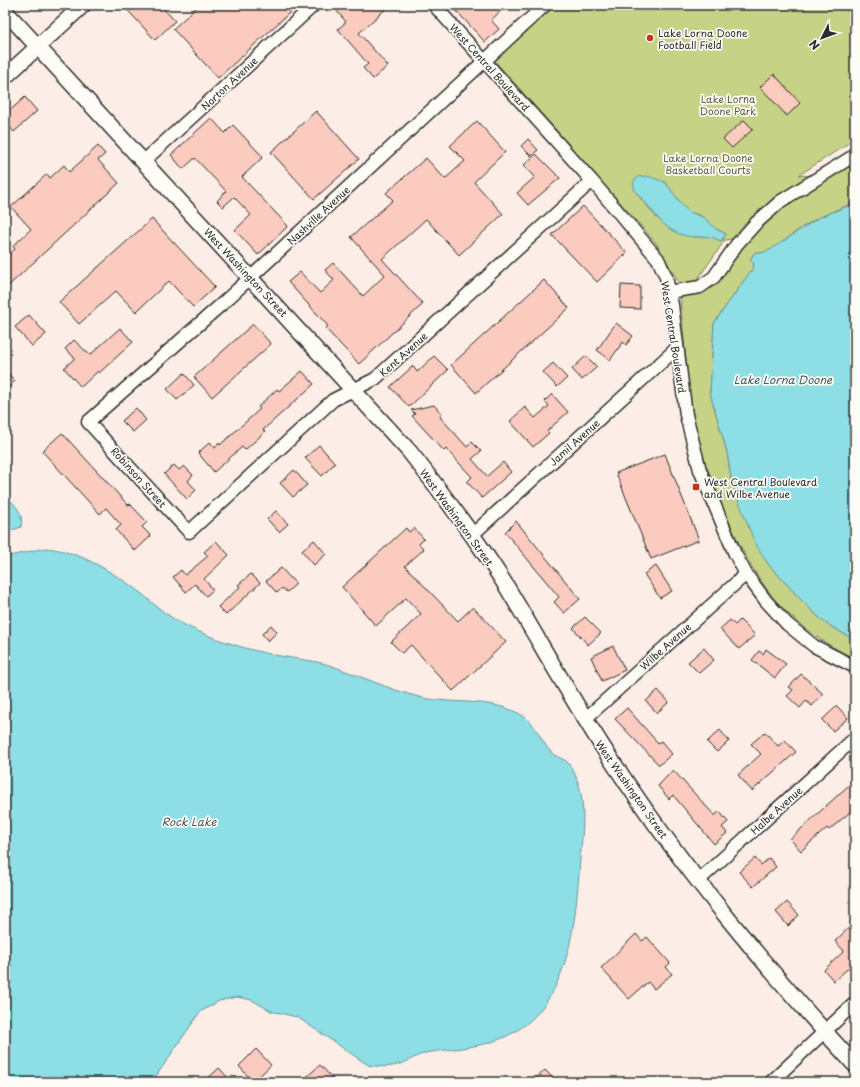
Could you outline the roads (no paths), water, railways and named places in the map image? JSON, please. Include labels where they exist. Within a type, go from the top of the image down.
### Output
[{"type":"main road","points":[[5,77],[83,5]]},
{"type":"main road","name":"West Washington Street","points":[[5,11],[354,389],[414,457],[444,495],[504,583],[585,719],[648,814],[732,925],[824,1032],[855,1065]]},
{"type":"street","name":"Norton Avenue","points":[[144,161],[314,5]]},
{"type":"street","name":"West Central Boulevard","points":[[434,5],[592,181],[658,259],[666,277],[669,292],[686,415],[700,470],[735,554],[746,574],[787,624],[814,646],[855,667]]},
{"type":"street","name":"Nashville Avenue","points":[[88,422],[251,277],[545,5]]},
{"type":"street","points":[[669,292],[700,287],[714,277],[737,244],[756,223],[781,201],[855,155]]},
{"type":"street","name":"Kent Avenue","points":[[189,532],[333,400],[375,379],[592,181]]},
{"type":"street","name":"Jamil Avenue","points":[[472,535],[677,348]]},
{"type":"street","name":"Robinson Street","points":[[88,422],[189,532]]},
{"type":"street","name":"Wilbe Avenue","points":[[585,719],[746,574]]},
{"type":"street","name":"Halbe Avenue","points":[[698,881],[855,738]]},
{"type":"street","points":[[771,1082],[855,1003]]},
{"type":"water","points":[[647,176],[665,182],[683,206],[690,212],[705,218],[716,229],[726,234],[721,241],[710,237],[685,236],[671,230],[665,225],[638,195],[634,188],[634,181],[638,177]]},
{"type":"water","name":"Lake Lorna Doone","points":[[855,203],[855,640],[825,623],[803,602],[768,564],[754,541],[732,484],[727,452],[710,393],[714,323],[753,268],[754,264],[750,260],[755,252],[761,253],[770,250],[818,218]]},
{"type":"water","points":[[5,495],[18,509],[22,522],[21,527],[5,533]]},
{"type":"water","name":"Rock Lake","points":[[45,548],[68,552],[80,556],[102,567],[133,587],[163,612],[174,619],[192,629],[219,640],[260,652],[326,664],[395,690],[419,697],[444,701],[495,705],[520,714],[531,722],[552,753],[569,764],[579,786],[583,810],[578,886],[570,943],[562,969],[551,994],[536,1015],[515,1032],[488,1043],[428,1053],[399,1065],[381,1067],[368,1065],[297,1017],[271,1011],[252,1000],[237,997],[219,1001],[200,1012],[152,1082],[5,1082],[5,557]]},
{"type":"place","name":"Lake Lorna Doone Football Field","points":[[650,38]]},
{"type":"place","name":"West Central Boulevard and Wilbe Avenue","points":[[696,487]]},
{"type":"park label","name":"Lake Lorna Doone Park","points":[[728,104]]},
{"type":"park label","name":"Lake Lorna Doone Basketball Courts","points":[[708,162]]}]
